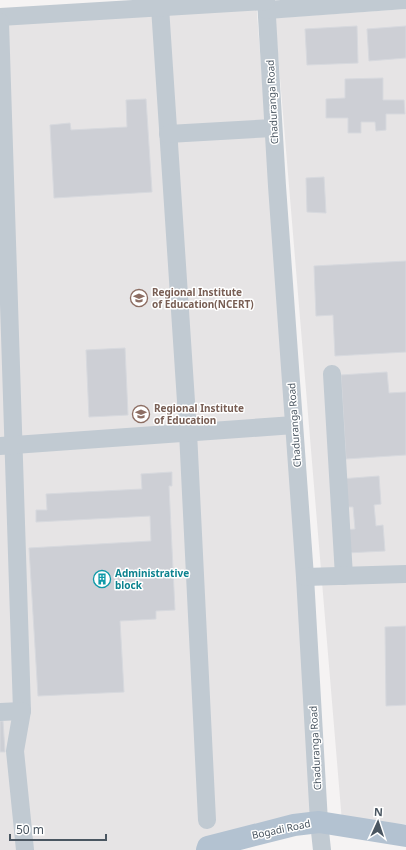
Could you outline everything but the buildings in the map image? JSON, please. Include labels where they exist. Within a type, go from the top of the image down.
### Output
[{"type":"main road","name":"Bogadi Road","points":[[207,850],[208,847],[294,825],[318,836],[384,845],[406,850]]},
{"type":"main road","name":"Bogadi Road","points":[[318,836],[406,836]]},
{"type":"main road","points":[[254,850],[299,837],[318,836]]},
{"type":"street","points":[[0,17],[160,7],[406,0]]},
{"type":"street","name":"Chaduranga Road","points":[[266,4],[273,128],[305,577],[318,836]]},
{"type":"street","points":[[160,7],[188,432],[207,820]]},
{"type":"street","points":[[0,22],[6,446],[22,712],[15,750],[25,850]]},
{"type":"street","points":[[168,134],[273,128]]},
{"type":"street","points":[[332,374],[344,576]]},
{"type":"street","points":[[6,446],[294,425]]},
{"type":"street","points":[[305,577],[406,574]]},
{"type":"street","points":[[0,712],[22,712]]},
{"type":"shaded area","name":"Regional Institute of Education","points":[[256,0],[300,577],[314,824],[206,850],[0,850],[0,9]]},
{"type":"shaded area","points":[[406,9],[406,824],[342,822],[275,18]]},
{"type":"place","name":"Regional Institute of Education(NCERT)","points":[[139,298]]},
{"type":"place","name":"Regional Institute of Education","points":[[141,414]]},
{"type":"place","name":"Administrative block","points":[[102,579]]}]
